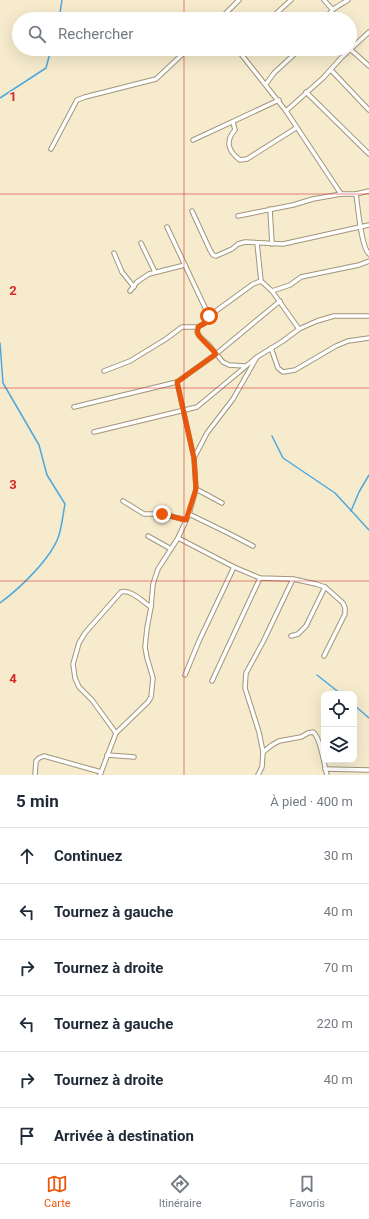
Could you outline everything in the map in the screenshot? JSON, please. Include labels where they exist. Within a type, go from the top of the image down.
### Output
[{"type":"street","points":[[227,12],[239,0]]},
{"type":"street","points":[[278,12],[291,0]]},
{"type":"street","points":[[324,0],[332,9]]},
{"type":"street","points":[[330,12],[332,9],[348,0]]},
{"type":"street","points":[[357,43],[369,32]]},
{"type":"street","points":[[357,55],[369,66]]},
{"type":"street","points":[[51,148],[77,100],[156,79],[181,56]]},
{"type":"street","points":[[243,56],[286,111],[341,194]]},
{"type":"street","points":[[266,84],[274,73],[292,56]]},
{"type":"street","points":[[286,111],[323,78],[344,56]]},
{"type":"street","points":[[331,70],[369,110]]},
{"type":"street","points":[[306,92],[369,154]]},
{"type":"street","points":[[193,140],[278,100]]},
{"type":"street","points":[[282,106],[292,105]]},
{"type":"street","points":[[233,122],[235,130],[229,139],[228,146],[234,156],[240,160],[247,159],[296,128]]},
{"type":"street","points":[[238,216],[341,194],[356,194],[369,191]]},
{"type":"street","points":[[356,194],[363,240],[366,251],[369,254]]},
{"type":"street","points":[[270,210],[272,244]]},
{"type":"street","points":[[192,211],[213,255],[216,256],[232,249],[238,244],[245,242],[283,244],[369,225]]},
{"type":"street","points":[[166,227],[209,316]]},
{"type":"street","points":[[141,243],[155,272]]},
{"type":"street","points":[[257,243],[261,281],[280,301],[299,329]]},
{"type":"street","points":[[114,253],[122,272],[134,287]]},
{"type":"street","points":[[272,291],[290,285],[301,277],[351,267],[369,261]]},
{"type":"street","points":[[130,291],[143,278],[155,272],[185,266]]},
{"type":"street","points":[[104,371],[130,361],[182,328],[198,327],[205,323],[209,316],[253,284],[261,281]]},
{"type":"street","points":[[74,407],[177,382],[216,354],[280,301]]},
{"type":"street","points":[[94,432],[191,409],[201,404],[257,357],[299,329],[317,321],[334,316],[369,316]]},
{"type":"street","points":[[198,327],[197,332],[200,337],[226,364],[245,366]]},
{"type":"street","points":[[271,348],[278,368],[283,372],[296,370],[336,346],[348,341],[369,338]]},
{"type":"street","points":[[194,458],[208,433],[233,399],[257,357]]},
{"type":"street","points":[[35,775],[36,761],[44,756],[100,773],[116,733],[148,702],[151,697],[153,678],[145,646],[154,578],[158,569],[178,538],[189,514],[196,489],[194,458],[177,382]]},
{"type":"street","points":[[196,489],[222,503]]},
{"type":"street","points":[[123,501],[144,514],[162,514],[186,520]]},
{"type":"street","points":[[189,514],[224,530],[253,546]]},
{"type":"street","points":[[148,536],[171,549]]},
{"type":"street","points":[[178,538],[234,567],[260,578],[293,579],[325,587],[343,603],[345,614],[324,656]]},
{"type":"street","points":[[185,675],[199,641],[234,567]]},
{"type":"street","points":[[212,681],[260,578]]},
{"type":"street","points":[[258,775],[262,767],[263,752],[259,732],[245,688],[245,678],[246,673],[263,642],[293,579]]},
{"type":"street","points":[[291,636],[298,634],[306,626],[325,587]]},
{"type":"street","points":[[116,733],[92,700],[79,687],[73,671],[74,656],[85,633],[121,592],[129,592],[151,608]]},
{"type":"street","points":[[263,752],[279,741],[301,737],[313,732],[316,734],[318,740],[327,775]]},
{"type":"street","points":[[106,755],[134,757]]},
{"type":"street","points":[[325,769],[369,770]]},
{"type":"waterway","points":[[60,12],[62,0]]},
{"type":"waterway","points":[[0,98],[46,68],[49,56]]},
{"type":"waterway","points":[[0,343],[3,383],[39,445],[47,475],[65,504],[59,535],[50,553],[34,572],[0,603]]},
{"type":"waterway","points":[[272,436],[283,458],[335,493],[369,530]]},
{"type":"waterway","points":[[351,511],[359,492],[369,475]]},
{"type":"waterway","points":[[317,675],[337,691]]},
{"type":"waterway","points":[[357,708],[369,718]]},
{"type":"route","points":[[162,514],[186,520],[196,489],[194,458],[177,382],[216,354],[197,332],[198,327],[205,323],[209,316]]}]
